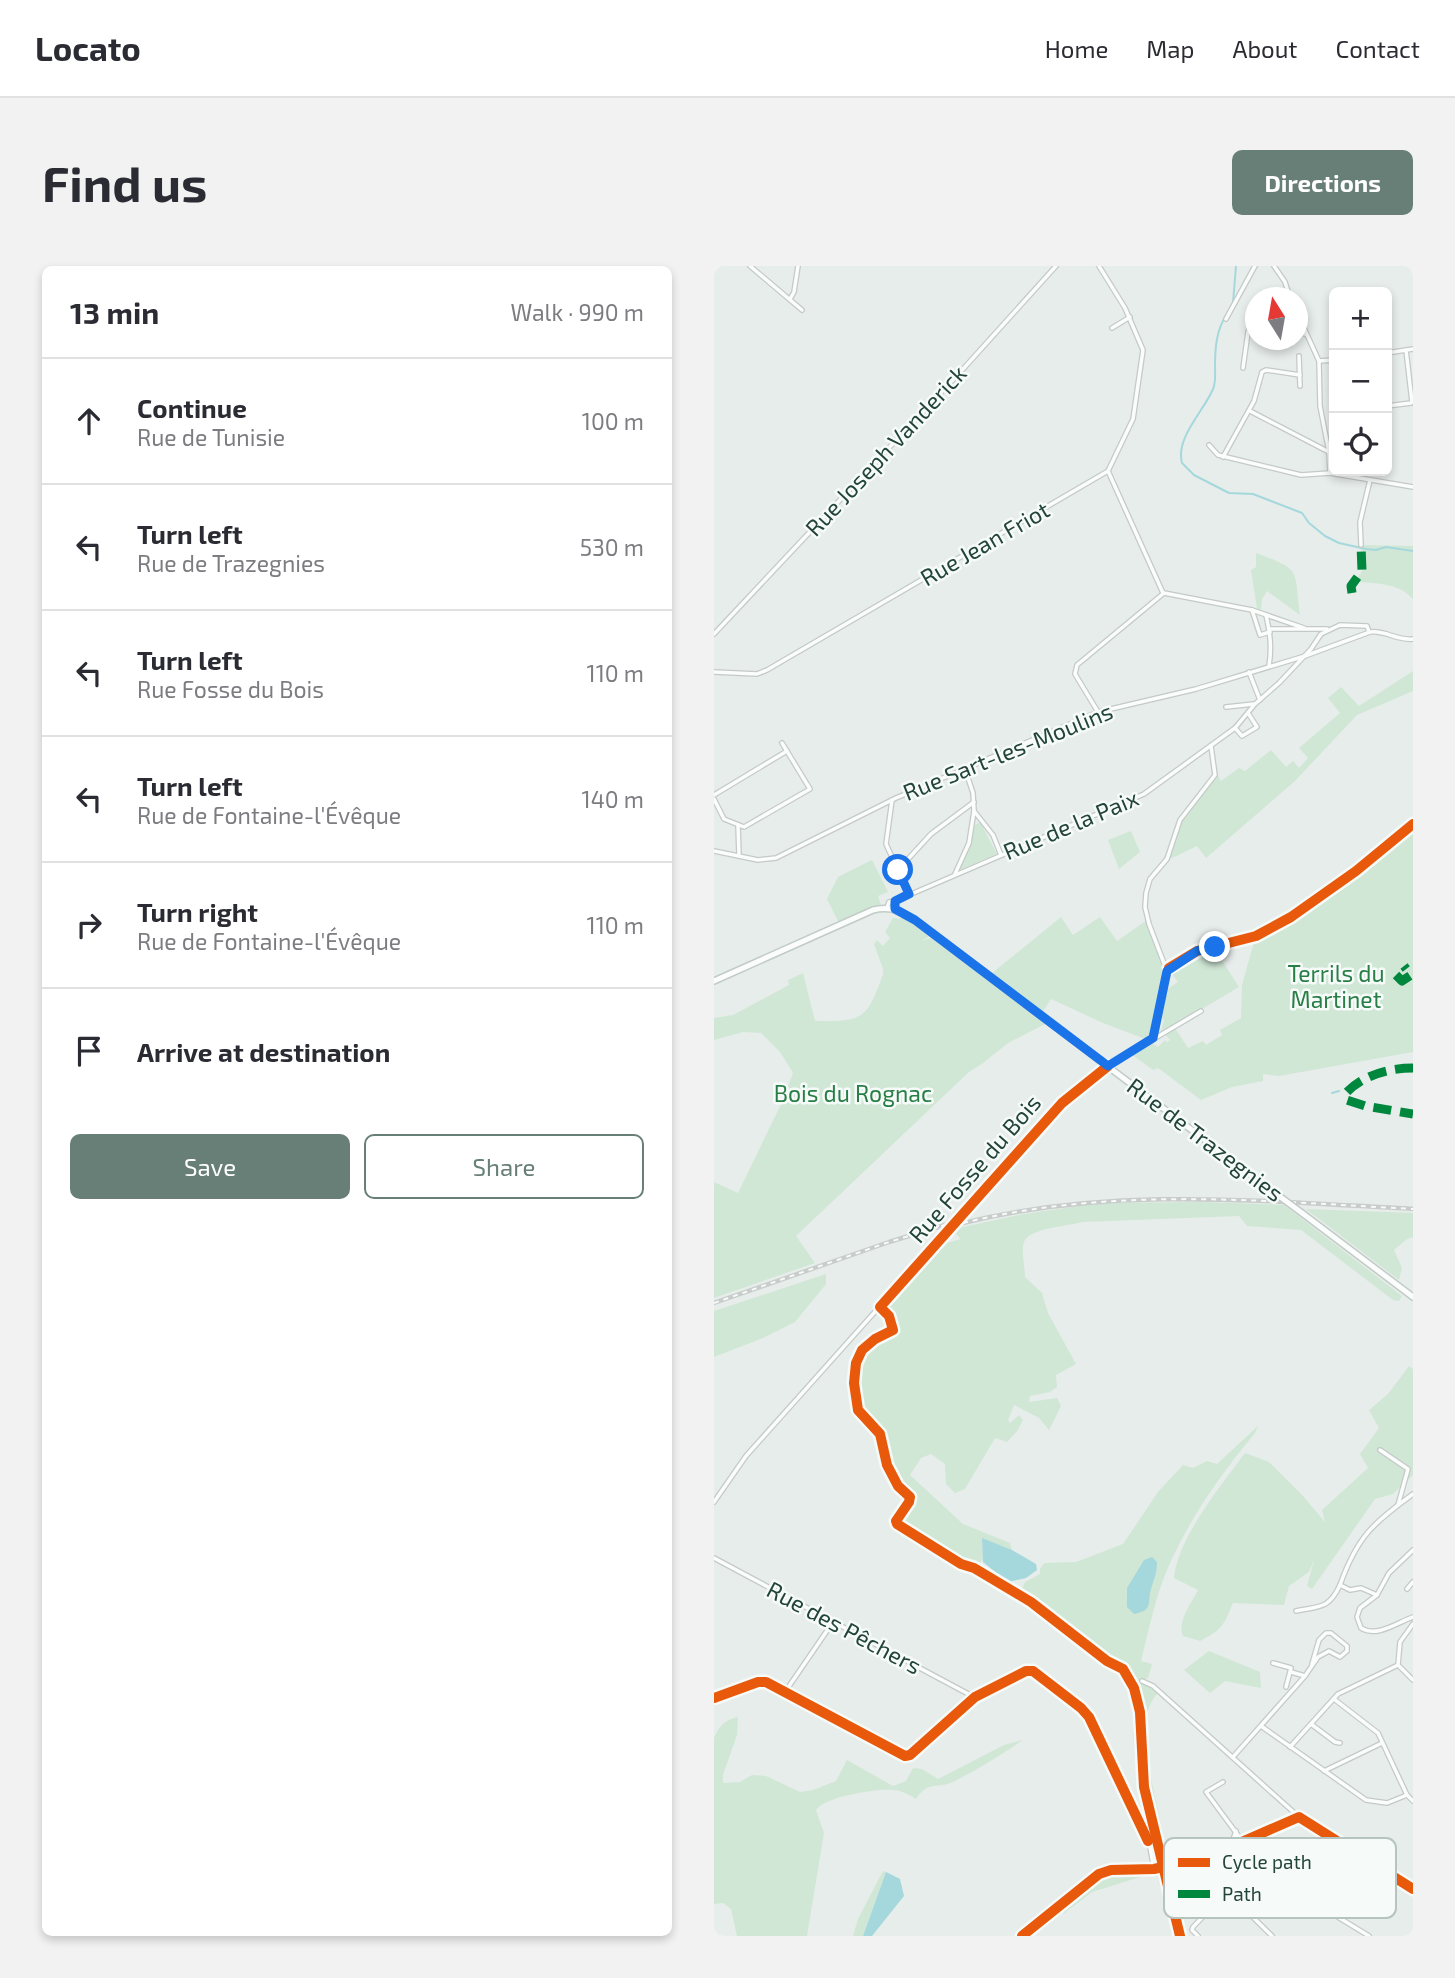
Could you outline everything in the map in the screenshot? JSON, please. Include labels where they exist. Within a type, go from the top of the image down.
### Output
[{"type":"main road","name":"Rue de Trazegnies","points":[[714,981],[873,910],[895,909],[915,920],[1413,1297]]},
{"type":"street","points":[[750,266],[802,310]]},
{"type":"street","points":[[758,273],[759,266]]},
{"type":"street","points":[[790,299],[794,292],[798,266]]},
{"type":"street","name":"Rue Joseph Vanderick","points":[[714,635],[1056,266]]},
{"type":"street","points":[[1099,266],[1130,317],[1140,342],[1142,357],[1133,419],[1108,471],[1164,593]]},
{"type":"street","points":[[1226,319],[1255,266]]},
{"type":"street","points":[[1274,266],[1287,287]]},
{"type":"street","points":[[1112,328],[1130,317]]},
{"type":"street","points":[[1308,336],[1320,361],[1320,406],[1329,452]]},
{"type":"street","points":[[1392,352],[1413,349]]},
{"type":"street","points":[[1243,368],[1246,350]]},
{"type":"street","points":[[1392,405],[1412,402],[1406,350]]},
{"type":"street","points":[[1299,356],[1300,386]]},
{"type":"street","points":[[1320,361],[1329,360]]},
{"type":"street","points":[[1223,457],[1250,411],[1262,372],[1300,375]]},
{"type":"street","points":[[1250,411],[1329,452]]},
{"type":"street","points":[[1209,445],[1214,453],[1223,457],[1301,475],[1329,473]]},
{"type":"street","name":"Rue Jean Friot","points":[[714,672],[757,674],[767,670],[1108,471]]},
{"type":"street","points":[[1347,476],[1413,487]]},
{"type":"street","points":[[1361,545],[1360,523],[1370,480]]},
{"type":"street","points":[[1164,593],[1252,610],[1304,628]]},
{"type":"street","points":[[1098,712],[1075,674],[1077,665],[1164,593]]},
{"type":"street","points":[[1252,610],[1260,635],[1270,631],[1328,629],[1340,625],[1354,625],[1367,626],[1370,632],[1378,631],[1401,640],[1413,639]]},
{"type":"street","points":[[1266,615],[1272,652],[1269,666]]},
{"type":"street","name":"Rue de la Paix","points":[[887,908],[889,902],[1144,794],[1235,728],[1328,629]]},
{"type":"street","name":"Rue Sart-les-Moulins","points":[[714,850],[758,860],[776,858],[892,800],[1098,712],[1196,689],[1304,656],[1370,632]]},
{"type":"street","points":[[1249,672],[1260,700]]},
{"type":"street","points":[[1226,707],[1255,704]]},
{"type":"street","name":"Rue de la Paix","points":[[1235,728],[1242,736],[1257,727],[1248,713]]},
{"type":"street","points":[[782,743],[787,751],[810,789],[744,827],[724,819],[714,797],[787,751]]},
{"type":"street","points":[[1153,1038],[1168,970],[1149,924],[1146,893],[1150,879],[1167,859],[1180,820],[1215,775],[1211,746]]},
{"type":"street","points":[[955,874],[969,842],[974,811],[965,769]]},
{"type":"street","points":[[892,800],[886,844],[909,894]]},
{"type":"street","points":[[898,870],[931,834],[974,802]]},
{"type":"street","points":[[974,811],[993,835],[1001,855]]},
{"type":"street","points":[[738,825],[739,855]]},
{"type":"street","points":[[895,901],[895,909]]},
{"type":"street","name":"Rue Fosse du Bois","points":[[714,1502],[746,1456],[1062,1103],[1108,1066],[1201,1011]]},
{"type":"street","points":[[1380,1450],[1408,1469],[1398,1505]]},
{"type":"street","points":[[1296,1611],[1325,1605],[1331,1601],[1349,1557],[1367,1531],[1413,1494]]},
{"type":"street","points":[[1413,1550],[1389,1573],[1377,1595],[1357,1613],[1358,1623],[1366,1631],[1377,1632],[1413,1617]]},
{"type":"street","name":"Rue des Pêchers","points":[[714,1558],[975,1697]]},
{"type":"street","points":[[1407,1589],[1413,1582]]},
{"type":"street","points":[[1339,1584],[1350,1590],[1361,1588],[1377,1595]]},
{"type":"street","points":[[785,1692],[833,1622]]},
{"type":"street","points":[[1413,1624],[1400,1642],[1398,1665],[1413,1680]]},
{"type":"street","points":[[1233,1757],[1305,1676],[1312,1664],[1317,1647],[1322,1635],[1331,1633],[1347,1646],[1347,1651],[1340,1657],[1317,1647]]},
{"type":"street","points":[[1312,1664],[1325,1652]]},
{"type":"street","points":[[1273,1663],[1305,1676]]},
{"type":"street","points":[[1290,1747],[1345,1690],[1380,1676],[1398,1665]]},
{"type":"street","points":[[1286,1687],[1291,1670]]},
{"type":"street","points":[[714,1698],[765,1682],[905,1756],[910,1755],[975,1697],[1026,1671],[1033,1671],[1089,1717],[1149,1842],[1154,1869]]},
{"type":"street","points":[[1142,1681],[1153,1686],[1299,1817],[1332,1838]]},
{"type":"street","points":[[1334,1699],[1374,1729],[1407,1795],[1413,1801]]},
{"type":"street","points":[[1311,1724],[1340,1743]]},
{"type":"street","points":[[1261,1726],[1359,1797],[1372,1802],[1387,1802],[1407,1795]]},
{"type":"street","points":[[1324,1771],[1382,1743]]},
{"type":"street","points":[[1223,1782],[1206,1792],[1240,1838]]},
{"type":"street","points":[[1252,1838],[1299,1817]]},
{"type":"street","points":[[1233,1838],[1236,1831]]},
{"type":"street","points":[[1022,1936],[1100,1874],[1111,1870],[1164,1867]]},
{"type":"street","points":[[1396,1878],[1413,1889]]},
{"type":"street","points":[[1198,1936],[1192,1930],[1203,1918]]},
{"type":"street","points":[[1254,1918],[1272,1936]]},
{"type":"street","points":[[1338,1918],[1365,1935]]},
{"type":"green space","points":[[1361,545],[1413,546],[1413,599],[1394,587],[1355,582],[1362,571]]},
{"type":"green space","points":[[1256,553],[1281,563],[1293,573],[1300,615],[1267,591],[1262,599],[1261,610],[1257,609],[1251,570],[1256,567]]},
{"type":"green space","points":[[1413,671],[1413,691],[1357,715],[1295,781],[1206,858],[1197,846],[1168,860],[1182,819],[1217,773],[1221,781],[1239,768],[1245,771],[1271,750],[1286,767],[1293,761],[1299,768],[1308,758],[1299,748],[1340,713],[1328,698],[1341,687],[1359,706]]},
{"type":"green space","points":[[980,822],[997,854],[961,869],[975,825]]},
{"type":"green space","points":[[1131,831],[1140,852],[1119,869],[1108,840]]},
{"type":"green space","name":"Terrils du Martinet","points":[[1413,833],[1413,1052],[1279,1076],[1263,1074],[1263,1081],[1232,1087],[1201,1100],[1158,1068],[1153,1070],[1131,1054],[1151,1042],[1158,1047],[1165,1040],[1167,1042],[1170,1040],[1165,1034],[1175,1028],[1188,1048],[1203,1041],[1206,1045],[1222,1035],[1220,1030],[1241,1018],[1242,985],[1254,942],[1292,924]]},
{"type":"green space","points":[[872,860],[888,892],[878,896],[881,905],[839,923],[827,899],[838,877]]},
{"type":"green space","name":"Bois du Rognac","points":[[904,916],[931,935],[922,941],[933,937],[1047,1023],[1008,1043],[969,1072],[796,1236],[815,1263],[714,1298],[714,1182],[738,1193],[793,1073],[780,1052],[761,1033],[743,1032],[714,1040],[714,1018],[733,1015],[789,985],[788,980],[803,973],[815,1021],[844,1020],[861,1015],[872,1000],[883,974],[874,944],[877,940],[883,946],[890,938],[885,932],[893,918]]},
{"type":"green space","points":[[1061,917],[1073,935],[1100,917],[1117,941],[1147,920],[1165,973],[1157,1017],[1148,1040],[1051,999],[1042,1013],[991,974]]},
{"type":"green space","points":[[1214,948],[1239,987],[1160,1034],[1164,1020],[1160,1015],[1163,991],[1169,994],[1166,990],[1178,982],[1169,970],[1198,952]]},
{"type":"green space","points":[[1203,1202],[1284,1205],[1402,1296],[1399,1301],[1393,1300],[1301,1230],[1247,1226],[1239,1216],[1082,1222],[1033,1234],[1027,1237],[1023,1246],[1025,1277],[1042,1293],[1048,1313],[1076,1364],[1056,1375],[1057,1387],[1050,1392],[1030,1396],[1029,1402],[1057,1398],[1061,1406],[1049,1430],[1039,1418],[1014,1405],[1008,1420],[1010,1423],[1019,1415],[1023,1420],[1018,1430],[1007,1442],[995,1438],[965,1489],[955,1493],[946,1484],[945,1464],[931,1454],[921,1458],[910,1475],[963,1524],[1010,1543],[1012,1550],[982,1539],[983,1559],[976,1567],[899,1523],[913,1500],[896,1478],[886,1456],[883,1436],[865,1416],[857,1399],[859,1359],[865,1349],[896,1329],[885,1307],[946,1243],[961,1239],[954,1232],[958,1228],[1024,1214],[1100,1203]]},
{"type":"green space","points":[[1306,1209],[1413,1213],[1413,1237],[1394,1250],[1402,1268],[1399,1280]]},
{"type":"green space","points":[[826,1274],[826,1284],[795,1322],[714,1357],[714,1311]]},
{"type":"green space","points":[[1409,1366],[1413,1369],[1413,1475],[1393,1494],[1375,1499],[1312,1589],[1307,1586],[1314,1560],[1309,1572],[1289,1586],[1284,1605],[1233,1603],[1224,1622],[1213,1634],[1200,1641],[1183,1636],[1183,1619],[1198,1590],[1174,1578],[1177,1563],[1202,1512],[1245,1453],[1269,1462],[1325,1522],[1322,1510],[1368,1468],[1360,1454],[1379,1428],[1369,1410],[1388,1394]]},
{"type":"green space","points":[[1258,1426],[1208,1495],[1170,1563],[1153,1611],[1141,1661],[1152,1664],[1148,1678],[1140,1681],[1158,1692],[1149,1707],[1145,1722],[1150,1774],[1164,1840],[1164,1864],[1157,1866],[1139,1786],[1133,1735],[1135,1704],[1123,1680],[1080,1637],[1050,1615],[1033,1608],[1022,1589],[1025,1582],[1040,1574],[1044,1563],[1076,1562],[1123,1544],[1158,1492],[1183,1465],[1193,1468],[1207,1461],[1217,1464]]},
{"type":"green space","points":[[1209,1651],[1260,1672],[1261,1688],[1225,1681],[1210,1693],[1184,1670]]},
{"type":"green space","points":[[738,1717],[737,1735],[723,1775],[723,1783],[740,1782],[752,1775],[766,1776],[800,1792],[836,1781],[847,1760],[893,1786],[906,1781],[913,1768],[922,1769],[938,1779],[1004,1745],[1023,1740],[955,1781],[925,1789],[916,1799],[898,1791],[877,1790],[841,1797],[822,1805],[816,1810],[824,1833],[807,1936],[737,1936],[731,1909],[723,1903],[714,1904],[714,1738],[723,1724]]},
{"type":"green space","points":[[1164,1870],[1164,1899],[1156,1872],[1092,1892],[1063,1914],[1066,1905],[1094,1883],[1110,1875]]},
{"type":"green space","points":[[883,1871],[886,1872],[863,1936],[853,1936],[858,1919]]},
{"type":"green space","points":[[1170,1918],[1181,1918],[1184,1936],[1175,1936]]},
{"type":"water","points":[[982,1538],[1012,1550],[1036,1564],[1037,1570],[1026,1578],[1008,1582],[983,1562]]},
{"type":"water","points":[[1152,1557],[1157,1566],[1148,1605],[1145,1610],[1134,1614],[1127,1607],[1127,1588],[1144,1560]]},
{"type":"water","points":[[886,1872],[900,1879],[904,1896],[872,1936],[863,1936]]},
{"type":"waterway","points":[[1233,303],[1236,266]]},
{"type":"waterway","points":[[1227,314],[1217,340],[1214,387],[1186,434],[1181,454],[1182,463],[1194,475],[1229,493],[1253,494],[1302,513],[1309,523],[1325,536],[1339,543],[1366,549],[1386,547],[1413,551]]},
{"type":"waterway","points":[[1332,1093],[1339,1091]]},
{"type":"railway","points":[[963,1223],[1019,1211],[1131,1200],[1243,1200],[1413,1209]]},
{"type":"railway","points":[[714,1303],[948,1224]]},
{"type":"marked path","points":[[1352,593],[1351,586],[1362,571],[1361,545]]},
{"type":"marked path","points":[[1396,975],[1402,981],[1411,975],[1404,966]]},
{"type":"marked path","points":[[1413,1068],[1377,1074],[1346,1093],[1347,1100],[1365,1106],[1413,1114]]},
{"type":"cycle path","points":[[1169,968],[1197,951],[1256,936],[1291,917],[1356,871],[1413,824]]},
{"type":"cycle path","points":[[1108,1066],[1062,1103],[880,1307],[889,1316],[893,1330],[875,1339],[862,1350],[856,1363],[854,1383],[858,1410],[880,1434],[887,1465],[898,1486],[910,1497],[896,1521],[897,1524],[961,1564],[974,1568],[1031,1602],[1107,1661],[1123,1669],[1134,1688],[1140,1712],[1144,1787],[1164,1870]]},
{"type":"cycle path","points":[[714,1698],[758,1682],[766,1682],[905,1756],[910,1755],[975,1697],[1026,1671],[1033,1671],[1089,1717],[1148,1841]]},
{"type":"cycle path","points":[[1251,1838],[1299,1817],[1332,1838]]},
{"type":"cycle path","points":[[1022,1936],[1099,1874],[1111,1870],[1164,1867]]},
{"type":"cycle path","points":[[1396,1878],[1413,1889]]},
{"type":"cycle path","points":[[1176,1918],[1180,1936]]},
{"type":"route","points":[[898,870],[909,894],[895,901],[895,909],[915,920],[1108,1066],[1153,1038],[1165,977],[1171,966],[1197,951],[1215,947]]}]
